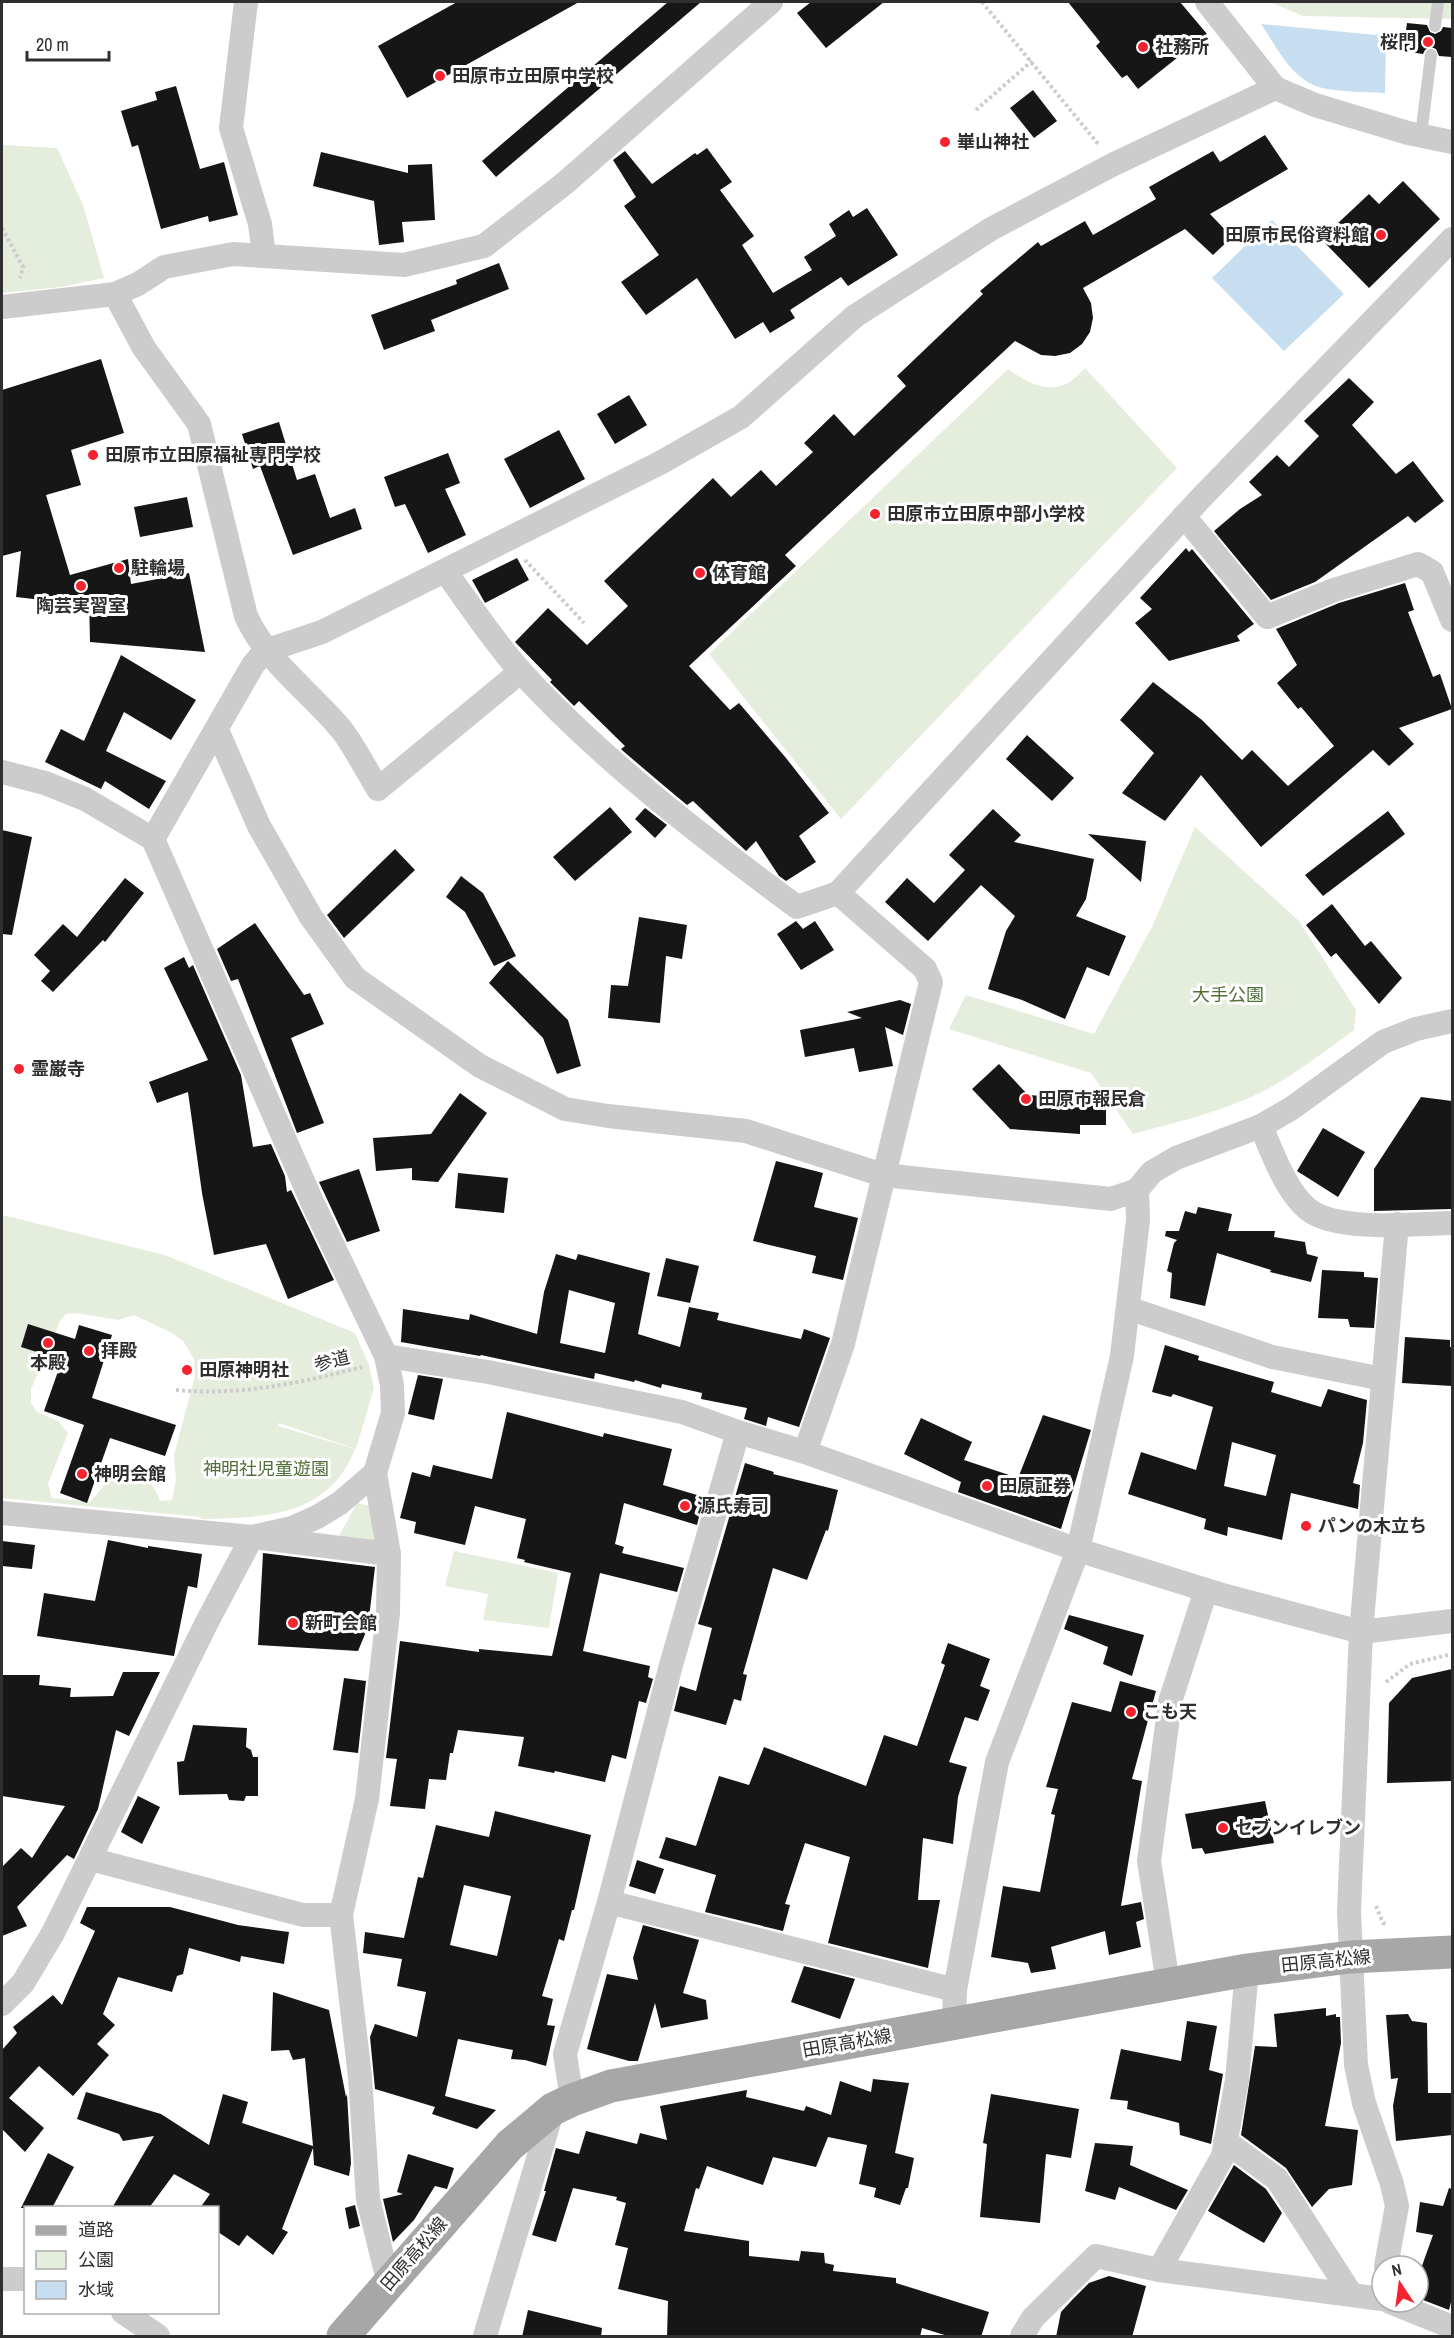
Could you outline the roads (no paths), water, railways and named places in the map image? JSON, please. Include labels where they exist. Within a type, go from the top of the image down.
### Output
[{"type":"main road","name":"田原高松線","points":[[343,2337],[510,2145],[563,2104],[611,2086],[1247,1970],[1350,1956],[1452,1952]]},
{"type":"street","points":[[246,2],[231,128],[260,224],[264,255]]},
{"type":"street","points":[[7,306],[115,294],[138,284],[164,267],[234,254],[404,265],[484,246],[565,183],[771,2]]},
{"type":"street","points":[[1207,2],[1275,88],[1315,105],[1408,133],[1452,142]]},
{"type":"street","points":[[153,839],[253,665],[265,651],[322,632],[660,463],[741,417],[855,316],[991,229],[1114,164],[1275,88]]},
{"type":"street","points":[[445,571],[520,672],[567,720],[660,801],[796,907],[838,893],[1184,516],[1452,239]]},
{"type":"street","points":[[115,294],[144,348],[199,424],[246,616],[265,651],[342,731],[378,789],[520,672]]},
{"type":"street","points":[[1184,516],[1267,617],[1334,590],[1418,564],[1432,572],[1452,620]]},
{"type":"street","points":[[217,730],[259,826],[311,917],[355,978],[480,1066],[564,1109],[746,1131],[882,1175],[1111,1199],[1137,1190],[1152,1172],[1176,1158],[1261,1126],[1292,1108],[1383,1042],[1416,1029],[1452,1021]]},
{"type":"street","points":[[2,772],[45,783],[85,799],[153,839],[313,1204],[386,1356],[392,1385],[393,1413],[375,1473],[389,1554],[388,1613],[367,1799],[341,1915],[360,2077],[368,2199],[388,2284]]},
{"type":"street","points":[[805,1452],[843,1344],[882,1175],[931,982],[925,969],[838,893]]},
{"type":"street","points":[[1261,1126],[1273,1156],[1293,1191],[1306,1208],[1323,1218],[1350,1223],[1452,1223]]},
{"type":"street","points":[[954,2022],[955,1990],[996,1762],[1078,1550],[1122,1356],[1138,1220],[1137,1190]]},
{"type":"street","points":[[1388,2254],[1397,2206],[1392,2184],[1364,2103],[1356,2065],[1348,1911],[1361,1632],[1397,1224]]},
{"type":"street","points":[[1128,1308],[1272,1357],[1383,1379]]},
{"type":"street","points":[[386,1356],[488,1372],[682,1412],[805,1452],[1078,1550],[1206,1590],[1361,1632],[1452,1621]]},
{"type":"street","points":[[485,2337],[563,2104],[565,2054],[609,1902],[670,1665],[738,1432]]},
{"type":"street","points":[[2,2004],[23,1983],[41,1953],[252,1537],[292,1528],[317,1517],[340,1503],[375,1473]]},
{"type":"street","points":[[2,1513],[252,1537],[389,1554]]},
{"type":"street","points":[[1168,1983],[1149,1861],[1170,1702],[1206,1590]]},
{"type":"street","points":[[90,1859],[303,1915],[341,1915]]},
{"type":"street","points":[[609,1902],[955,1990]]},
{"type":"street","points":[[1159,2270],[1222,2156],[1237,2080],[1247,1970]]},
{"type":"street","points":[[1225,2141],[1277,2179],[1351,2294]]},
{"type":"street","points":[[1022,2337],[1033,2319],[1096,2256],[1159,2270],[1370,2296]]},
{"type":"street","points":[[2,2279],[24,2279]]},
{"type":"street","points":[[124,2314],[158,2337]]},
{"type":"street","points":[[1422,2314],[1452,2327]]},
{"type":"lane","points":[[1435,26],[1438,2]]},
{"type":"lane","points":[[1408,133],[1421,135],[1431,55]]},
{"type":"water","points":[[1261,24],[1386,36],[1385,93],[1330,89],[1307,81],[1284,60]]},
{"type":"water","points":[[1272,220],[1344,294],[1284,351],[1212,278]]},
{"type":"place","name":"桜門","points":[[1428,42]]},
{"type":"place","name":"社務所","points":[[1143,47]]},
{"type":"place","name":"田原市立田原中学校","points":[[440,76]]},
{"type":"place","name":"崋山神社","points":[[945,142]]},
{"type":"place","name":"田原市民俗資料館","points":[[1381,235]]},
{"type":"place","name":"田原市立田原福祉専門学校","points":[[93,455]]},
{"type":"place","name":"田原市立田原中部小学校","points":[[875,514]]},
{"type":"place","name":"駐輪場","points":[[119,568]]},
{"type":"place","name":"体育館","points":[[700,573]]},
{"type":"place","name":"陶芸実習室","points":[[81,586]]},
{"type":"place","name":"霊巌寺","points":[[19,1069]]},
{"type":"place","name":"田原市報民倉","points":[[1026,1099]]},
{"type":"place","name":"本殿","points":[[48,1343]]},
{"type":"place","name":"拝殿","points":[[89,1351]]},
{"type":"place","name":"田原神明社","points":[[187,1370]]},
{"type":"place","name":"神明会館","points":[[82,1474]]},
{"type":"place","name":"田原証券","points":[[987,1486]]},
{"type":"place","name":"源氏寿司","points":[[685,1506]]},
{"type":"place","name":"パンの木立ち","points":[[1306,1526]]},
{"type":"place","name":"新町会館","points":[[293,1623]]},
{"type":"place","name":"こも天","points":[[1131,1712]]},
{"type":"place","name":"セブンイレブン","points":[[1223,1828]]},
{"type":"park label","name":"大手公園","points":[[1228,995]]},
{"type":"park label","name":"神明社児童遊園","points":[[266,1469]]}]
